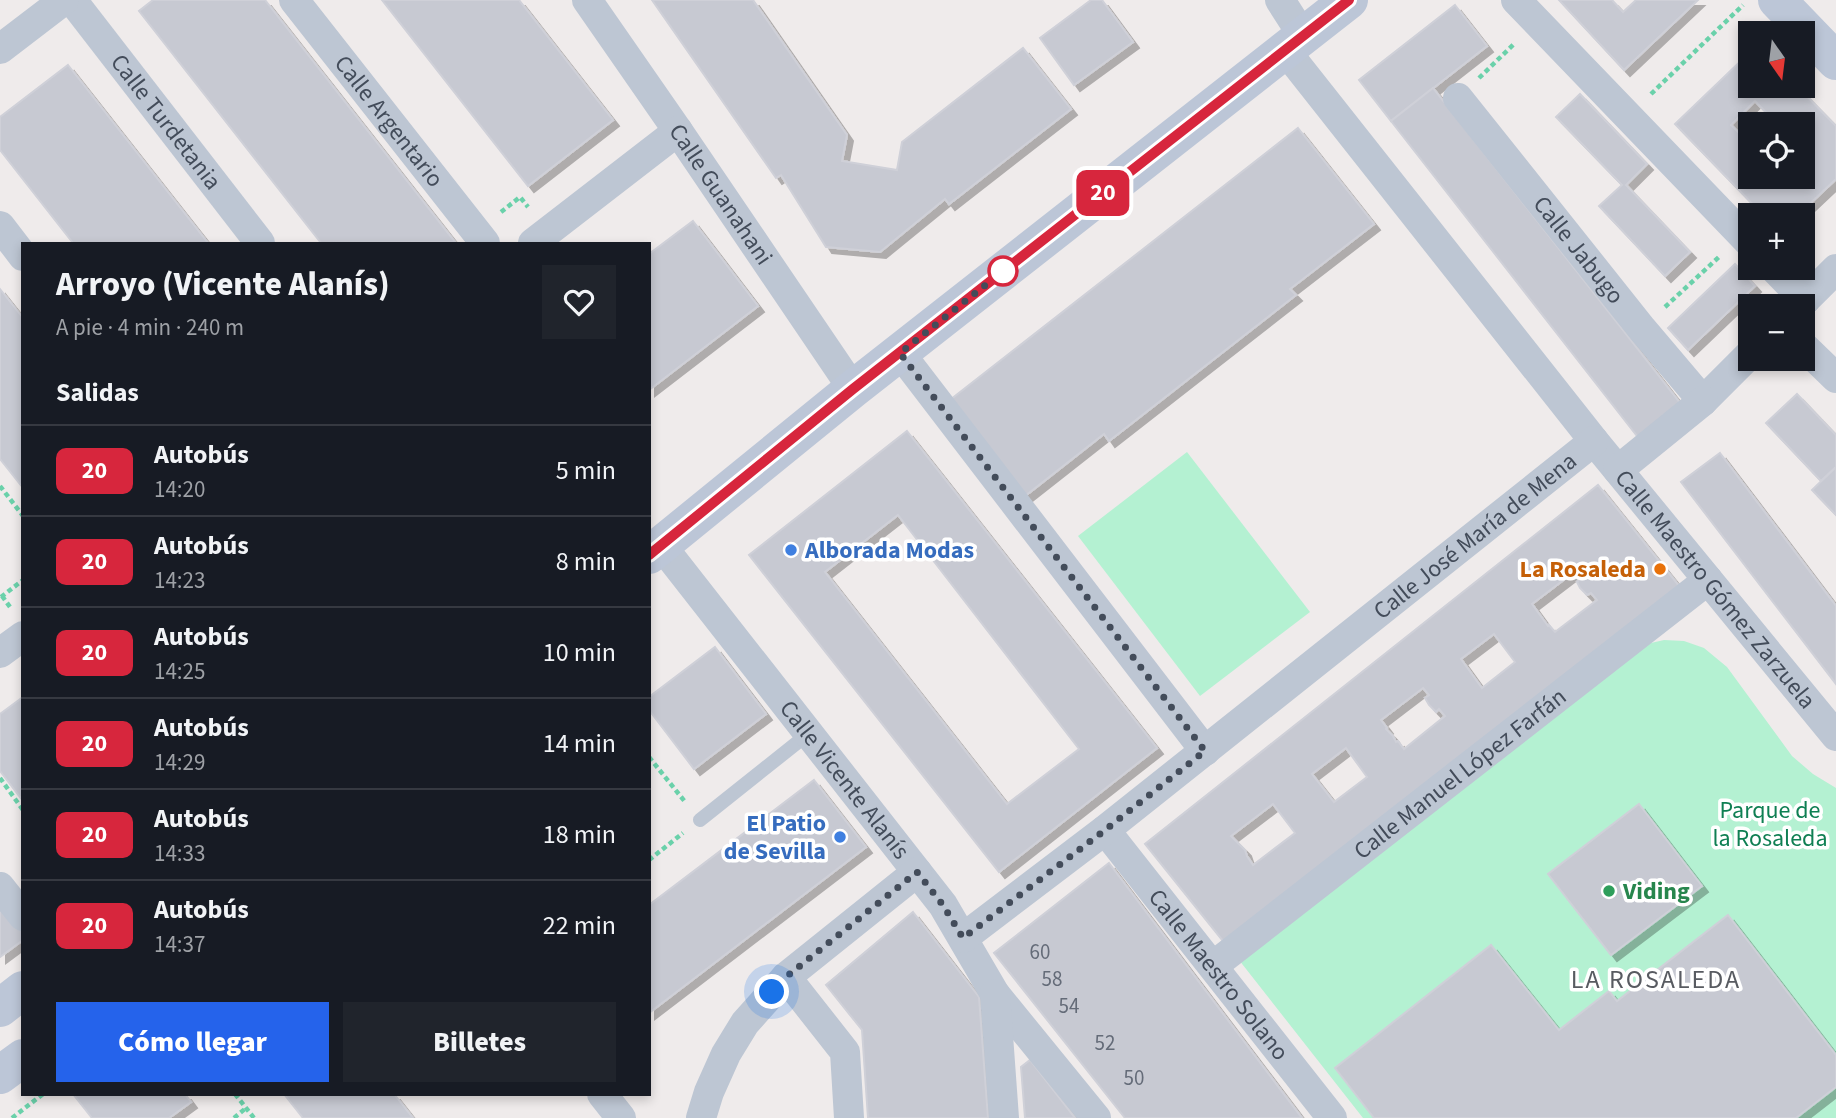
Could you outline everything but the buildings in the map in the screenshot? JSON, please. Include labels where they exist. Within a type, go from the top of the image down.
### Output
[{"type":"main road","points":[[653,550],[853,389],[1349,0]]},
{"type":"main road","points":[[1777,0],[1836,61]]},
{"type":"main road","points":[[0,1008],[21,992]]},
{"type":"main road","points":[[0,1075],[21,1059]]},
{"type":"street","points":[[0,49],[64,0]]},
{"type":"street","name":"Calle Turdetania","points":[[72,0],[259,242]]},
{"type":"street","name":"Calle Argentario","points":[[294,0],[484,242]]},
{"type":"street","name":"Calle Guanahani","points":[[587,0],[853,389]]},
{"type":"street","name":"Calle José María de Mena","points":[[963,938],[1105,830],[1594,441],[1294,43],[1280,0]]},
{"type":"street","points":[[1516,0],[1738,231]]},
{"type":"street","name":"Calle Jabugo","points":[[1458,98],[1642,329],[1703,401]]},
{"type":"street","points":[[534,242],[678,131]]},
{"type":"street","points":[[0,226],[21,253]]},
{"type":"street","points":[[1811,294],[1836,269]]},
{"type":"street","points":[[1784,280],[1795,294]]},
{"type":"street","points":[[900,353],[1205,751]]},
{"type":"street","points":[[1815,358],[1836,378]]},
{"type":"street","points":[[1618,470],[1703,401],[1738,366]]},
{"type":"street","name":"Calle Maestro Gómez Zarzuela","points":[[1594,441],[1836,736]]},
{"type":"street","name":"Calle Vicente Alanís","points":[[653,550],[808,734],[943,905],[995,994],[1096,1118]]},
{"type":"street","name":"Calle Manuel López Farfán","points":[[1213,965],[1708,580]]},
{"type":"street","points":[[0,653],[21,637]]},
{"type":"street","name":"Calle Maestro Solano","points":[[1105,830],[1332,1118]]},
{"type":"street","points":[[701,1118],[726,1054],[744,1023],[786,977],[917,872]]},
{"type":"street","points":[[0,887],[21,913]]},
{"type":"street","points":[[786,977],[845,1052],[849,1118]]},
{"type":"street","points":[[995,994],[1004,1118]]},
{"type":"street","points":[[604,1096],[621,1118]]},
{"type":"lane","points":[[700,820],[808,734]]},
{"type":"path","points":[[1628,117],[1747,0]]},
{"type":"path","points":[[1458,98],[1537,22]]},
{"type":"path","points":[[1642,329],[1738,246]]},
{"type":"path","points":[[0,486],[21,513]]},
{"type":"path","points":[[0,598],[21,582]]},
{"type":"path","points":[[651,759],[700,820],[651,858]]},
{"type":"path","points":[[0,778],[21,807]]},
{"type":"path","points":[[12,1118],[40,1096]]},
{"type":"path","points":[[237,1096],[254,1118]]},
{"type":"path","points":[[234,1118],[246,1108]]},
{"type":"green space","points":[[1187,452],[1310,612],[1200,696],[1078,536]]},
{"type":"green space","name":"Parque de la Rosaleda","points":[[1664,640],[1684,641],[1704,648],[1727,667],[1792,756],[1813,774],[1836,788],[1836,1118],[1363,1118],[1239,960],[1638,646]]},
{"type":"bus line","name":"20","points":[[651,553],[853,389],[1349,0]]},
{"type":"place","name":"Alborada Modas","points":[[791,550]]},
{"type":"place","name":"La Rosaleda","points":[[1660,569]]},
{"type":"place","name":"El Patio de Sevilla","points":[[840,837]]},
{"type":"place","name":"Viding","points":[[1609,891]]},
{"type":"district","name":"LA ROSALEDA","points":[[1656,979]]},
{"type":"route","points":[[772,992],[786,977],[917,872],[943,905],[963,938],[1205,751],[900,353],[1003,271]]}]
